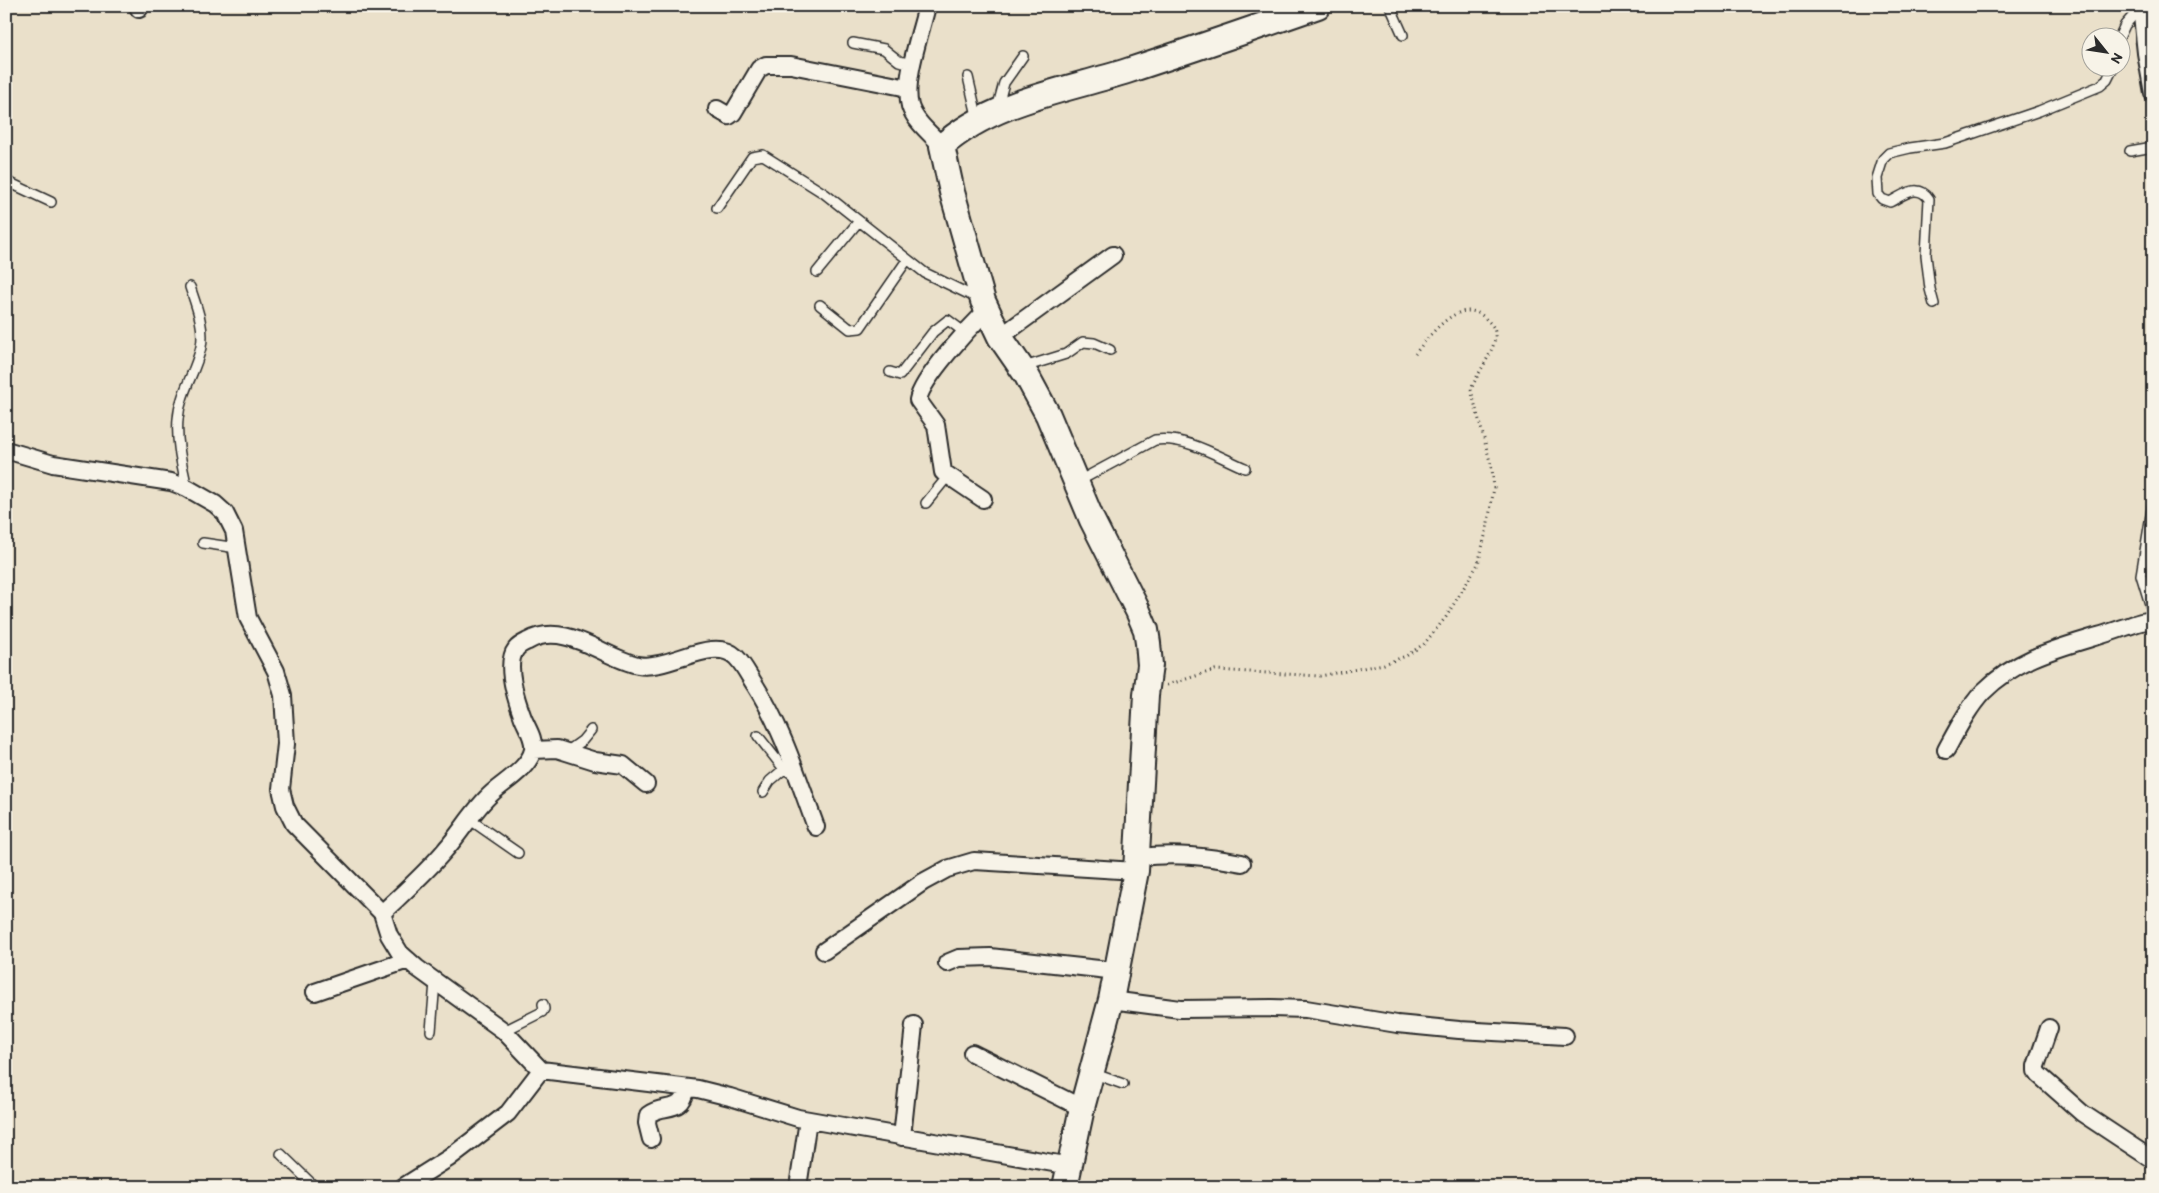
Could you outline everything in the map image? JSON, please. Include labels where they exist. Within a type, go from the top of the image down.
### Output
[{"type":"street","points":[[6,450],[53,464],[108,474],[160,479],[187,488],[225,512],[234,531],[238,548],[248,618],[276,671],[283,695],[286,744],[281,789],[285,806],[294,824],[382,913],[389,935],[400,953],[435,982],[504,1031],[541,1070],[687,1088],[730,1097],[808,1120],[902,1137],[1068,1176],[1082,1108],[1111,1000],[1137,864],[1146,695],[1150,665],[1146,630],[1138,610],[1092,520],[1048,414],[1000,337],[986,305],[952,192],[942,146],[920,124],[911,108],[908,88],[928,6]]},
{"type":"street","points":[[942,146],[955,135],[987,116],[1040,96],[1170,57],[1318,6]]},
{"type":"street","points":[[2142,6],[2146,53],[2153,93]]},
{"type":"street","points":[[717,110],[730,116],[759,69],[766,64],[792,65],[908,88]]},
{"type":"street","points":[[1000,337],[1112,255]]},
{"type":"street","points":[[983,499],[942,470],[939,433],[936,425],[918,400],[929,379],[986,305]]},
{"type":"street","points":[[1946,750],[1961,723],[1982,693],[2019,664],[2060,647],[2153,620]]},
{"type":"street","points":[[382,913],[435,862],[484,800],[525,764],[533,750],[532,738],[523,718],[510,669],[511,656],[517,647],[534,638],[546,635],[564,636],[638,665],[653,666],[711,649],[724,650],[735,656],[778,725],[791,773],[816,827]]},
{"type":"street","points":[[533,750],[568,751],[595,761],[623,765],[646,784]]},
{"type":"street","points":[[824,951],[923,882],[947,869],[974,861],[1137,864],[1176,854],[1197,855],[1242,863]]},
{"type":"street","points":[[947,963],[959,958],[990,957],[1117,971]]},
{"type":"street","points":[[315,992],[408,960]]},
{"type":"street","points":[[1111,1000],[1180,1009],[1272,1008],[1306,1010],[1398,1024],[1459,1030],[1566,1036]]},
{"type":"street","points":[[902,1137],[914,1025]]},
{"type":"street","points":[[2049,1028],[2036,1066],[2039,1075],[2082,1113],[2153,1160]]},
{"type":"street","points":[[972,1053],[1082,1108]]},
{"type":"street","points":[[404,1187],[449,1158],[508,1113],[541,1070]]},
{"type":"street","points":[[651,1139],[647,1123],[648,1114],[676,1106],[682,1102],[687,1088]]},
{"type":"street","points":[[798,1187],[808,1120]]},
{"type":"lane","points":[[1390,6],[1403,35]]},
{"type":"lane","points":[[2124,28],[2142,6]]},
{"type":"lane","points":[[853,43],[884,49],[899,61],[913,64]]},
{"type":"lane","points":[[987,116],[1004,83],[1023,56]]},
{"type":"lane","points":[[968,77],[987,116]]},
{"type":"lane","points":[[1934,304],[1930,289],[1926,255],[1929,199],[1919,191],[1912,190],[1890,202],[1882,199],[1878,194],[1877,178],[1883,159],[1889,153],[1910,148],[1945,144],[2039,111],[2100,86],[2108,78]]},
{"type":"lane","points":[[2130,151],[2153,147]]},
{"type":"lane","points":[[717,208],[752,157],[763,155],[825,194],[936,280],[986,305]]},
{"type":"lane","points":[[6,181],[51,202]]},
{"type":"lane","points":[[817,272],[859,221]]},
{"type":"lane","points":[[820,305],[850,329],[860,328],[908,260]]},
{"type":"lane","points":[[187,488],[178,442],[178,420],[186,385],[202,345],[198,311],[190,287]]},
{"type":"lane","points":[[890,372],[900,375],[932,332],[948,320],[964,332]]},
{"type":"lane","points":[[1021,368],[1066,354],[1083,342],[1094,342],[1110,350]]},
{"type":"lane","points":[[1076,482],[1154,440],[1166,438],[1182,442],[1245,468]]},
{"type":"lane","points":[[926,503],[948,476]]},
{"type":"lane","points":[[2153,504],[2141,575],[2153,614]]},
{"type":"lane","points":[[203,543],[238,548]]},
{"type":"lane","points":[[568,751],[582,741],[591,730]]},
{"type":"lane","points":[[758,736],[791,773],[770,781],[763,792]]},
{"type":"lane","points":[[469,819],[518,853]]},
{"type":"lane","points":[[431,1031],[435,982]]},
{"type":"lane","points":[[504,1031],[542,1012],[544,1009],[543,1004]]},
{"type":"lane","points":[[1091,1073],[1123,1084]]},
{"type":"lane","points":[[280,1154],[315,1187]]},
{"type":"path","points":[[1146,695],[1173,682],[1215,670],[1320,676],[1384,664],[1406,656],[1424,644],[1446,617],[1478,564],[1494,488],[1492,469],[1471,390],[1493,348],[1495,334],[1492,324],[1481,314],[1466,311],[1448,318],[1434,329],[1415,354]]}]
